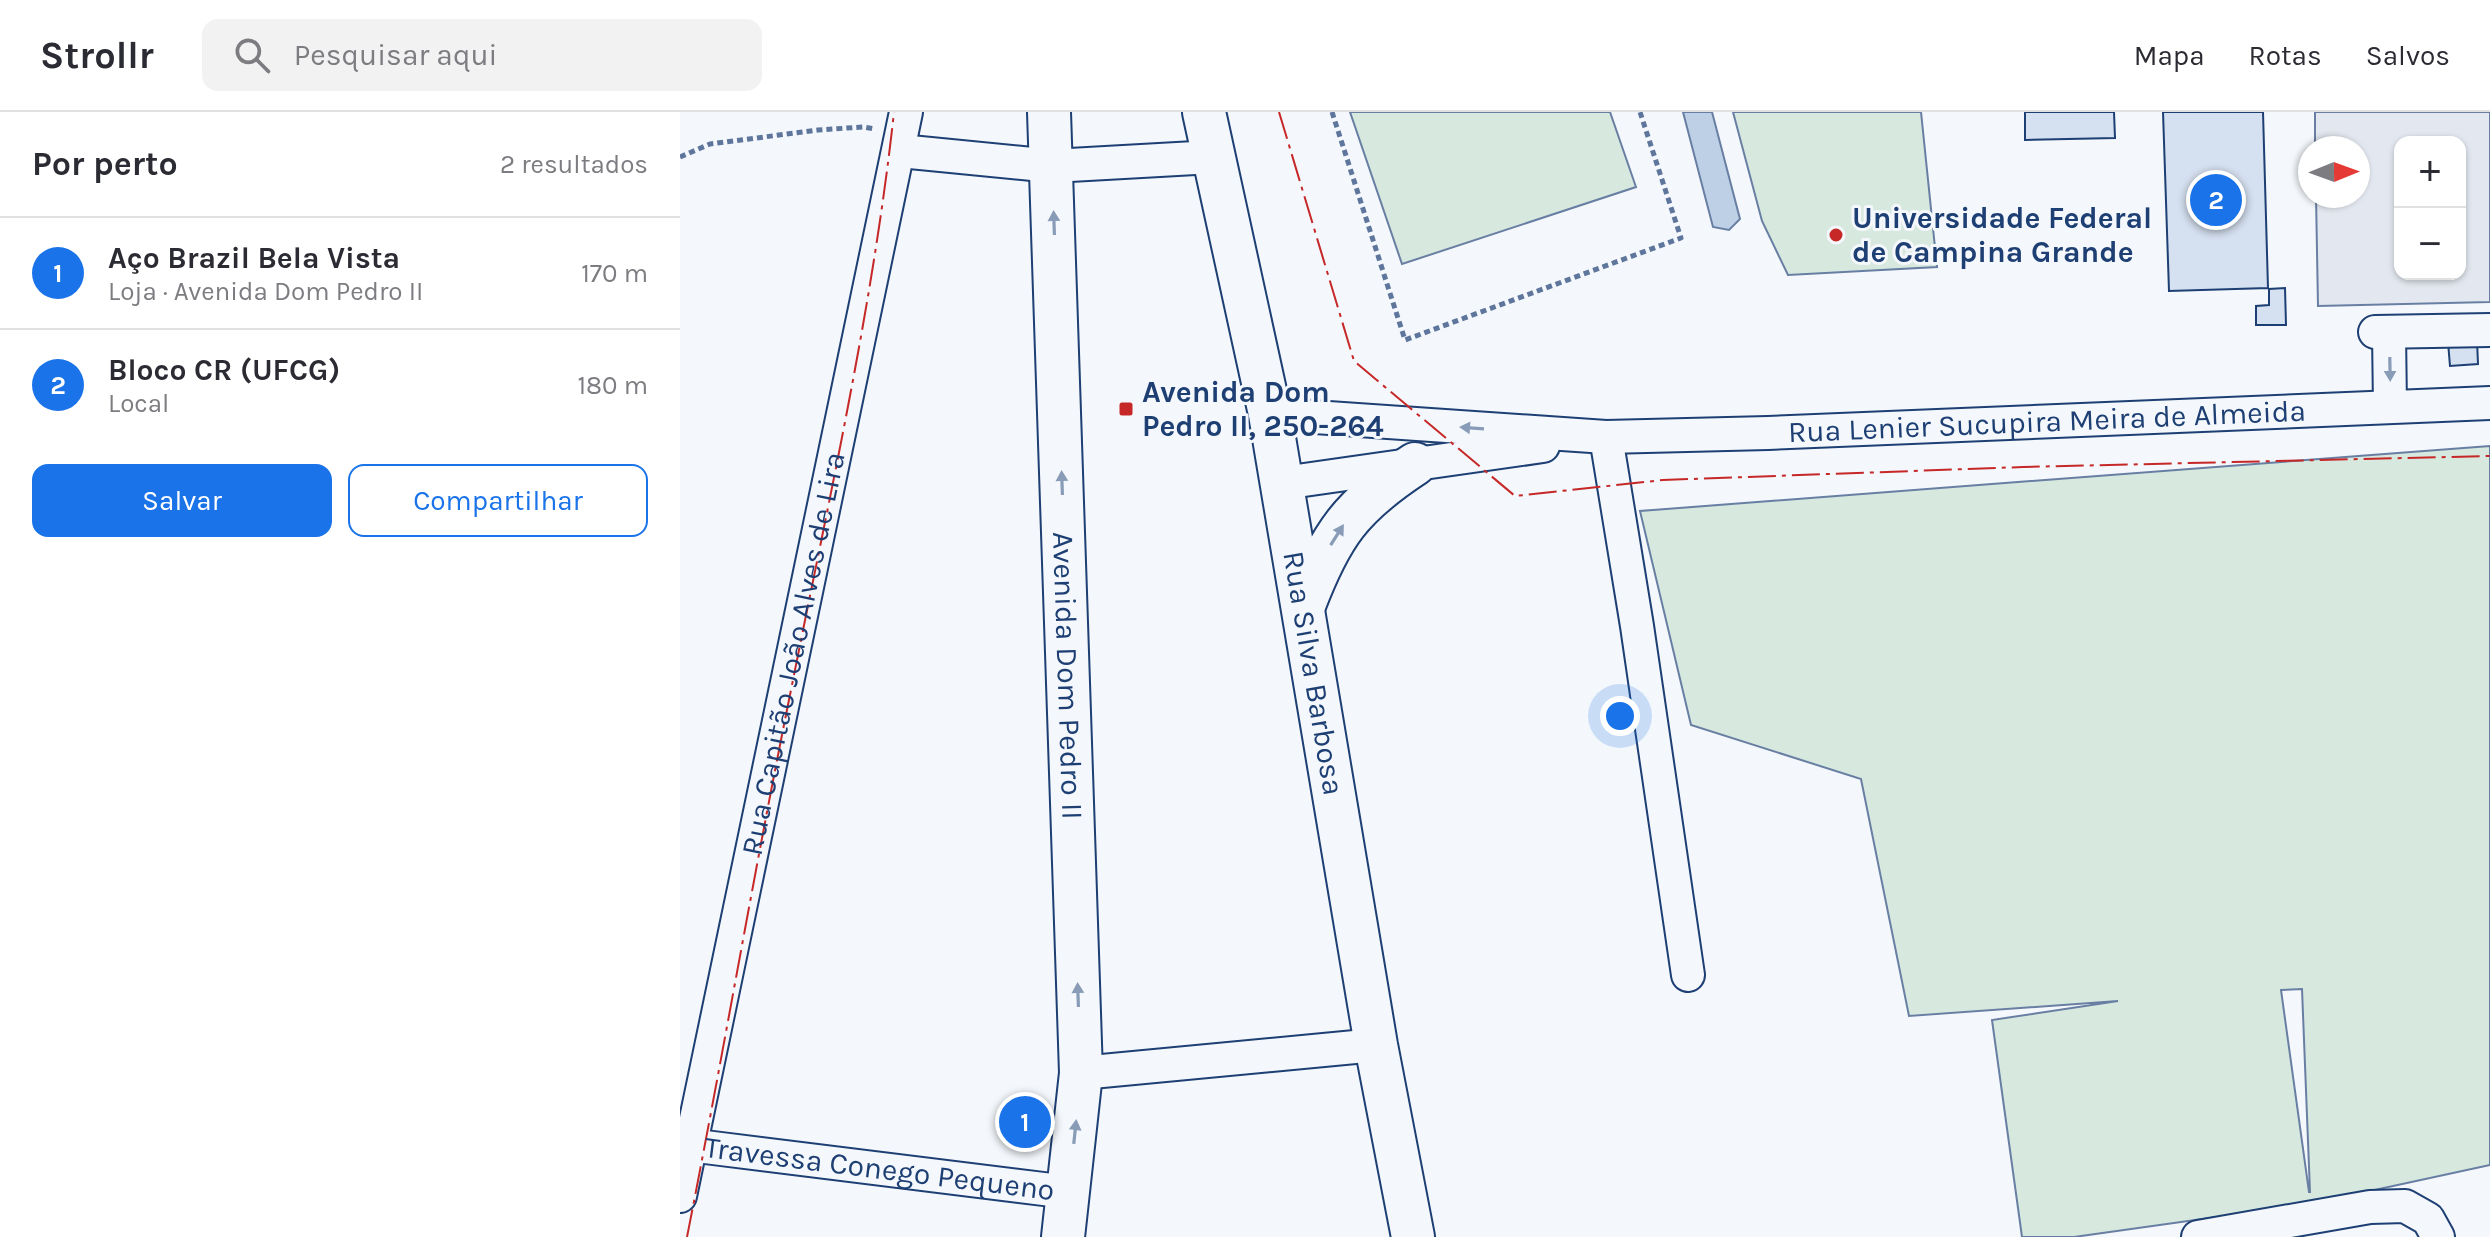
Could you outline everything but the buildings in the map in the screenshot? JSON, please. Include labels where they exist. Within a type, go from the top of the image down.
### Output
[{"type":"main road","name":"Avenida Dom Pedro II","points":[[1049,112],[1081,1073],[1063,1237]]},
{"type":"main road","name":"Rua Silva Barbosa","points":[[1204,112],[1283,483],[1376,1045],[1413,1237]]},
{"type":"main road","points":[[1304,605],[1320,562],[1344,523],[1377,490],[1415,464]]},
{"type":"street","name":"Rua Capitão João Alves de Lira","points":[[680,1196],[906,112]]},
{"type":"street","points":[[900,151],[1052,166],[1213,157]]},
{"type":"street","points":[[2390,407],[2382,332],[2490,330]]},
{"type":"street","name":"Rua Lenier Sucupira Meira de Almeida","points":[[1270,414],[1606,437],[2490,403]]},
{"type":"street","points":[[1606,437],[1688,975]]},
{"type":"street","name":"Rua Lenier Sucupira Meira de Almeida","points":[[1283,483],[1606,437]]},
{"type":"street","points":[[1081,1073],[1376,1045]]},
{"type":"street","name":"Travessa Conego Pequeno","points":[[689,1145],[1068,1192]]},
{"type":"street","points":[[2198,1237],[2370,1207],[2405,1206],[2428,1219],[2438,1237]]},
{"type":"path","points":[[1332,112],[1405,340],[1681,238],[1640,112]]},
{"type":"path","points":[[680,157],[710,144],[863,127],[883,131],[900,151]]},
{"type":"shaded area","points":[[1350,112],[1610,112],[1636,187],[1402,264]]},
{"type":"shaded area","points":[[1733,112],[1921,112],[1937,267],[1788,275],[1762,221]]},
{"type":"shaded area","points":[[2315,112],[2490,112],[2490,302],[2318,306],[2316,208],[2370,208],[2370,136],[2315,136]]},
{"type":"shaded area","points":[[2490,446],[2490,1165],[2310,1204],[2074,1237],[2022,1237],[1992,1020],[2118,1001],[1909,1016],[1861,779],[1691,725],[1640,511]],"holes":[[[2302,989],[2309,1192],[2281,990]]]},
{"type":"water","points":[[1683,112],[1712,112],[1740,219],[1729,230],[1713,227]]},
{"type":"power","points":[[687,1237],[862,330],[894,112]]},
{"type":"power","points":[[1279,112],[1354,361],[1515,496],[1663,480],[2023,467],[2490,456]]},
{"type":"place","name":"Bloco CR (UFCG)","points":[[2216,200]]},
{"type":"place","name":"Universidade Federal de Campina Grande","points":[[1836,235]]},
{"type":"place","name":"Avenida Dom Pedro II, 250-264","points":[[1126,409]]},
{"type":"place","name":"Aço Brazil Bela Vista","points":[[1025,1122]]}]
